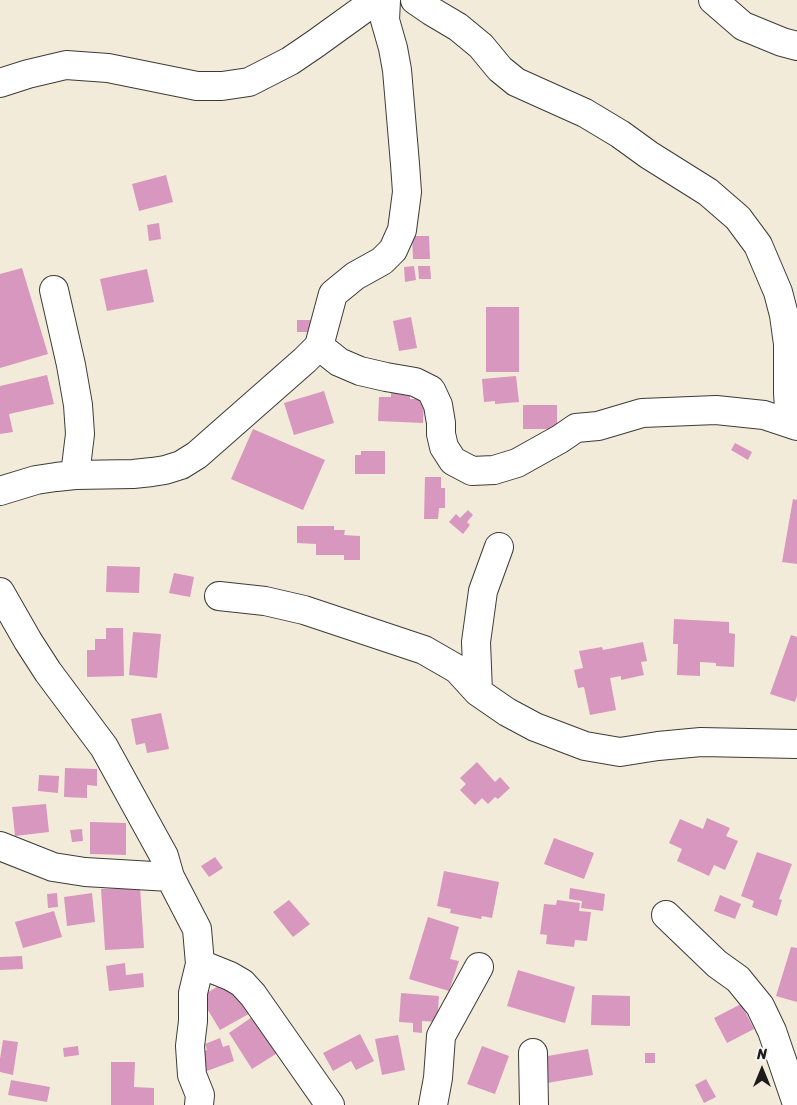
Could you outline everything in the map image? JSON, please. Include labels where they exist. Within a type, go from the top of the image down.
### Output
[{"type":"street","points":[[0,83],[66,65],[108,68],[197,86],[222,86],[249,82],[290,61],[376,0]]},
{"type":"street","points":[[0,491],[36,480],[75,475],[133,474],[165,470],[181,465],[197,455],[319,346],[333,294],[355,276],[382,261],[393,250],[402,230],[407,192],[396,70],[393,48],[385,20],[386,0]]},
{"type":"street","points":[[319,346],[339,362],[368,373],[415,382],[431,390],[438,405],[444,447],[453,461],[472,470],[494,470],[517,463],[576,428],[598,426],[642,413],[716,410],[764,415],[793,424],[788,393],[788,344],[784,315],[778,292],[758,245],[738,218],[708,192],[649,155],[620,134],[585,113],[516,82],[500,69],[481,46],[464,32],[415,0]]},
{"type":"street","points":[[713,0],[743,26],[797,46]]},
{"type":"street","points":[[54,290],[78,405],[80,434],[75,475]]},
{"type":"street","points":[[478,692],[476,642],[483,591],[499,547]]},
{"type":"street","points":[[0,592],[48,672],[104,747],[164,856],[170,878],[197,929],[200,964],[193,993],[193,1021],[190,1046],[192,1075],[200,1096],[199,1105]]},
{"type":"street","points":[[219,596],[265,601],[304,610],[424,650],[457,669],[478,692],[507,712],[535,727],[585,746],[620,752],[701,742],[797,744]]},
{"type":"street","points":[[0,846],[52,867],[85,872],[170,878]]},
{"type":"street","points":[[666,915],[717,964],[738,979],[760,1006],[772,1031],[796,1097]]},
{"type":"street","points":[[200,964],[242,983],[253,995],[330,1105]]},
{"type":"street","points":[[432,1105],[438,1078],[441,1036],[479,967]]},
{"type":"street","points":[[533,1053],[534,1105]]},
{"type":"building","points":[[166,175],[173,202],[139,211],[132,184]]},
{"type":"building","points":[[159,223],[161,239],[149,241],[147,225]]},
{"type":"building","points":[[412,236],[429,236],[430,259],[413,259]]},
{"type":"building","points":[[414,266],[416,280],[405,282],[404,267]]},
{"type":"building","points":[[418,266],[430,266],[431,279],[419,279]]},
{"type":"building","points":[[22,268],[48,354],[0,368],[0,274]]},
{"type":"building","points":[[147,269],[154,302],[107,311],[100,279]]},
{"type":"building","points":[[486,307],[519,307],[519,372],[486,372]]},
{"type":"building","points":[[411,317],[417,348],[399,351],[393,321]]},
{"type":"building","points":[[297,320],[319,320],[319,332],[297,332]]},
{"type":"building","points":[[47,375],[54,404],[9,414],[13,432],[0,434],[0,386]]},
{"type":"building","points":[[516,376],[519,402],[495,404],[495,401],[484,402],[482,379]]},
{"type":"building","points":[[324,391],[334,423],[294,435],[284,403]]},
{"type":"building","points":[[391,391],[410,392],[410,399],[424,399],[423,423],[378,421],[379,397],[391,397]]},
{"type":"building","points":[[523,405],[557,405],[557,429],[523,429]]},
{"type":"building","points":[[253,429],[325,460],[303,510],[231,479]]},
{"type":"building","points":[[735,443],[752,452],[748,460],[731,450]]},
{"type":"building","points":[[361,451],[385,451],[385,474],[355,474],[355,455],[361,455]]},
{"type":"building","points":[[425,477],[441,477],[441,488],[445,488],[445,508],[439,508],[438,519],[424,519]]},
{"type":"building","points":[[793,499],[797,500],[797,564],[782,562]]},
{"type":"building","points":[[468,510],[473,515],[467,522],[470,525],[463,534],[449,522],[456,514],[460,518]]},
{"type":"building","points":[[297,526],[334,526],[334,530],[345,530],[344,535],[360,536],[360,560],[344,560],[344,555],[316,555],[316,544],[297,543]]},
{"type":"building","points":[[107,566],[140,567],[139,593],[106,592]]},
{"type":"building","points":[[174,573],[194,577],[190,597],[169,593]]},
{"type":"building","points":[[674,619],[729,622],[729,633],[735,634],[734,667],[716,666],[716,663],[700,662],[700,676],[677,675],[678,644],[673,644]]},
{"type":"building","points":[[106,628],[123,628],[124,676],[87,677],[87,650],[95,650],[95,639],[106,639]]},
{"type":"building","points":[[133,632],[161,634],[157,678],[129,675]]},
{"type":"building","points":[[791,635],[797,637],[797,696],[795,702],[770,694]]},
{"type":"building","points":[[643,642],[647,661],[641,662],[644,675],[621,680],[621,676],[610,678],[616,710],[590,715],[584,687],[578,688],[574,670],[583,668],[579,651],[602,647],[603,650]]},
{"type":"building","points":[[161,713],[169,749],[147,753],[145,743],[136,745],[131,719]]},
{"type":"building","points":[[477,762],[495,782],[500,777],[510,788],[498,799],[495,797],[488,804],[482,798],[475,805],[460,790],[466,784],[460,778]]},
{"type":"building","points":[[65,768],[97,769],[97,786],[87,785],[87,798],[64,797]]},
{"type":"building","points":[[39,775],[59,776],[58,793],[38,791]]},
{"type":"building","points":[[46,804],[49,832],[15,836],[12,807]]},
{"type":"building","points":[[707,818],[730,828],[726,836],[738,841],[725,870],[714,865],[709,876],[677,861],[682,849],[669,843],[680,819],[703,829]]},
{"type":"building","points":[[90,822],[126,823],[126,855],[90,854]]},
{"type":"building","points":[[82,829],[83,841],[72,842],[70,830]]},
{"type":"building","points":[[554,838],[594,853],[584,879],[544,864]]},
{"type":"building","points":[[757,852],[792,864],[779,899],[782,900],[777,916],[752,907],[754,901],[741,896]]},
{"type":"building","points":[[215,857],[223,868],[209,877],[201,866]]},
{"type":"building","points":[[444,871],[499,882],[492,918],[482,916],[481,919],[450,913],[451,909],[437,906]]},
{"type":"building","points":[[140,887],[144,948],[105,950],[101,889]]},
{"type":"building","points":[[570,888],[605,894],[603,911],[581,908],[582,901],[569,899]]},
{"type":"building","points":[[57,893],[58,907],[48,908],[47,894]]},
{"type":"building","points":[[92,893],[95,922],[67,926],[64,897]]},
{"type":"building","points":[[720,895],[741,904],[735,919],[714,911]]},
{"type":"building","points":[[289,900],[310,924],[293,937],[273,912]]},
{"type":"building","points":[[557,900],[580,903],[579,911],[591,912],[587,941],[575,940],[574,947],[546,944],[547,935],[540,934],[544,904],[556,905]]},
{"type":"building","points":[[54,911],[62,937],[23,948],[15,922]]},
{"type":"building","points":[[428,917],[459,927],[450,959],[459,961],[449,991],[409,979]]},
{"type":"building","points":[[791,947],[797,948],[797,1002],[776,996]]},
{"type":"building","points":[[22,956],[23,969],[0,970],[0,957]]},
{"type":"building","points":[[125,963],[126,975],[143,973],[144,987],[109,991],[106,966]]},
{"type":"building","points":[[518,970],[575,987],[565,1023],[507,1006]]},
{"type":"building","points":[[227,981],[254,1011],[220,1030],[200,997]]},
{"type":"building","points":[[401,993],[439,996],[437,1022],[422,1021],[422,1033],[413,1032],[413,1023],[399,1022]]},
{"type":"building","points":[[592,995],[630,996],[630,1026],[591,1025]]},
{"type":"building","points":[[741,1004],[754,1029],[727,1043],[714,1018]]},
{"type":"building","points":[[255,1015],[279,1052],[252,1069],[229,1033]]},
{"type":"building","points":[[360,1034],[374,1061],[356,1070],[351,1061],[333,1071],[323,1053]]},
{"type":"building","points":[[398,1035],[405,1070],[382,1075],[375,1039]]},
{"type":"building","points":[[220,1038],[223,1047],[229,1045],[234,1061],[204,1072],[197,1053],[207,1050],[205,1044]]},
{"type":"building","points":[[3,1040],[18,1042],[13,1075],[0,1072]]},
{"type":"building","points":[[78,1046],[79,1055],[64,1057],[63,1048]]},
{"type":"building","points":[[482,1046],[509,1056],[495,1094],[467,1084]]},
{"type":"building","points":[[588,1049],[593,1075],[547,1083],[542,1057]]},
{"type":"building","points":[[645,1053],[655,1053],[655,1063],[645,1063]]},
{"type":"building","points":[[111,1062],[135,1062],[134,1087],[154,1088],[154,1105],[111,1105]]},
{"type":"building","points":[[706,1079],[716,1097],[704,1103],[695,1085]]},
{"type":"building","points":[[11,1080],[50,1087],[47,1102],[8,1095]]}]
